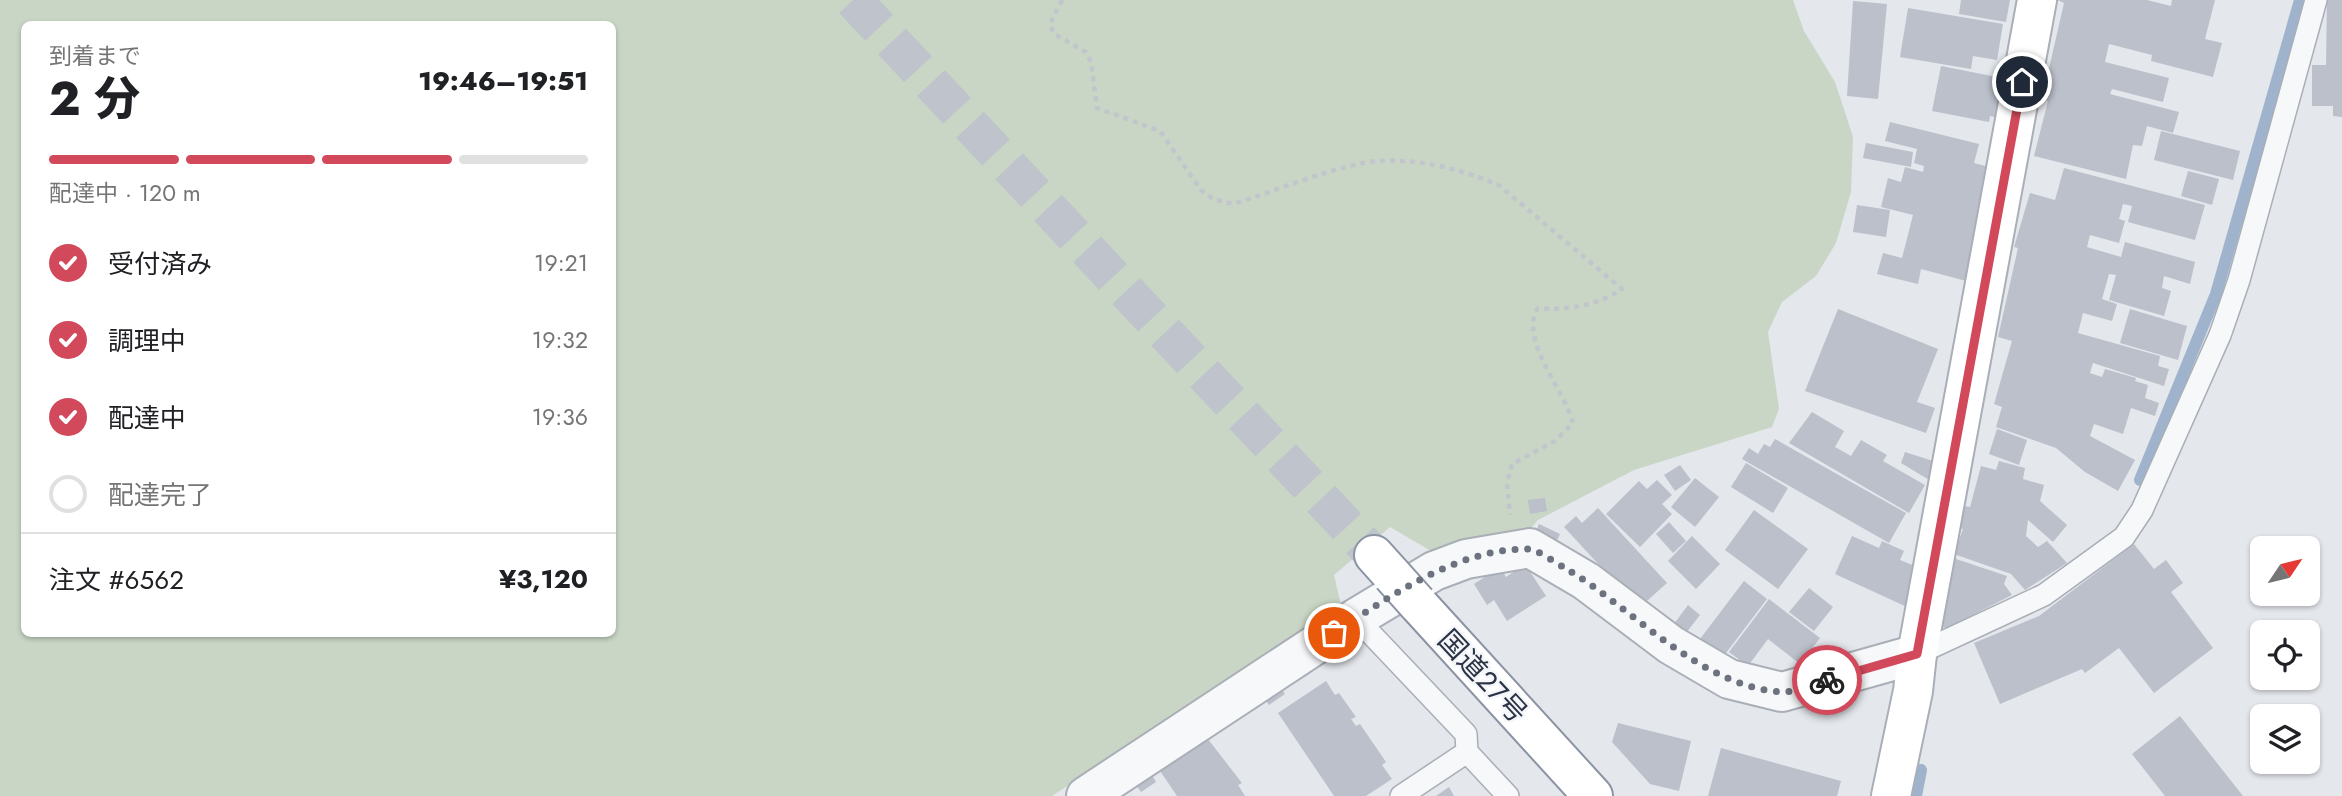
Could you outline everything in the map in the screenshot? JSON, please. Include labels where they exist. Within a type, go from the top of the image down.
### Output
[{"type":"main road","points":[[1891,796],[1913,691],[1917,654],[2038,0]]},
{"type":"main road","name":"国道27号","points":[[1383,565],[1593,796]]},
{"type":"street","points":[[1086,796],[1356,618],[1434,571],[1466,559],[1530,548],[1586,581],[1671,645],[1729,679],[1782,692],[1917,654]]},
{"type":"lane","points":[[1917,654],[2044,595],[2124,537],[2142,510],[2220,335],[2239,280],[2316,0]]},
{"type":"lane","points":[[1356,618],[1466,734],[1467,751],[1508,796]]},
{"type":"lane","points":[[1401,796],[1467,751]]},
{"type":"path","points":[[1062,0],[1050,24],[1054,34],[1086,52],[1091,62],[1097,108],[1160,131],[1201,190],[1213,199],[1233,204],[1362,163],[1391,160],[1421,164],[1482,178],[1500,186],[1622,289],[1607,299],[1572,309],[1537,309],[1532,319],[1532,337],[1569,409],[1573,423],[1555,441],[1512,464],[1507,483],[1509,510]]},
{"type":"green space","points":[[0,0],[1793,0],[1804,31],[1835,82],[1853,137],[1851,192],[1836,243],[1816,276],[1782,302],[1768,332],[1779,409],[1772,427],[1634,470],[1538,520],[1524,536],[1438,555],[1390,527],[1334,575],[1341,605],[1052,796],[0,796]]},
{"type":"building","points":[[1961,0],[2010,0],[2006,22],[1959,14]]},
{"type":"building","points":[[2057,0],[2147,0],[2171,6],[2172,0],[2215,0],[2205,39],[2222,43],[2213,77],[2151,61],[2152,55],[2109,44],[2105,62],[2169,78],[2163,102],[2112,89],[2110,94],[2179,112],[2173,133],[2147,126],[2142,146],[2133,145],[2126,179],[2034,156],[2048,101],[2042,99],[2064,3]]},
{"type":"building","points":[[2327,0],[2342,0],[2342,117],[2333,116],[2333,106],[2312,106],[2312,65],[2326,65]]},
{"type":"building","points":[[1853,1],[1887,4],[1878,99],[1847,96]]},
{"type":"building","points":[[1908,8],[2003,24],[1997,60],[1973,56],[1971,69],[1900,57]]},
{"type":"building","points":[[1941,66],[2002,78],[1995,117],[1990,116],[1989,122],[1932,111]]},
{"type":"building","points":[[1890,122],[1979,144],[1974,163],[1993,168],[1981,195],[1989,196],[1970,282],[1921,269],[1918,284],[1877,274],[1883,253],[1902,258],[1913,215],[1881,207],[1888,178],[1901,182],[1905,167],[1923,172],[1924,166],[1914,163],[1917,149],[1885,141]]},
{"type":"building","points":[[2161,131],[2240,151],[2233,180],[2154,160]]},
{"type":"building","points":[[1866,143],[1913,152],[1911,167],[1863,158]]},
{"type":"building","points":[[2064,168],[2205,205],[2195,240],[2128,222],[2132,206],[2123,204],[2119,219],[2125,221],[2119,243],[2090,235],[2087,247],[2121,257],[2125,242],[2195,262],[2190,284],[2164,276],[2162,288],[2171,291],[2164,316],[2109,300],[2116,275],[2109,274],[2102,299],[2117,304],[2112,321],[2083,313],[2078,333],[2160,356],[2158,366],[2169,369],[2164,386],[2093,363],[2090,373],[2102,377],[2105,369],[2136,378],[2135,381],[2148,385],[2145,398],[2159,403],[2155,416],[2131,408],[2123,434],[2094,424],[2090,436],[2135,460],[2118,491],[2085,472],[2056,448],[1996,427],[2002,407],[1994,404],[2012,341],[1998,337],[2018,248],[2014,247],[2030,193],[2055,200]]},
{"type":"building","points":[[2188,171],[2219,179],[2212,205],[2181,196]]},
{"type":"building","points":[[1857,205],[1890,210],[1886,237],[1853,232]]},
{"type":"building","points":[[1838,309],[1938,349],[1917,402],[1935,408],[1926,433],[1805,391]]},
{"type":"building","points":[[2130,309],[2187,326],[2178,360],[2120,343]]},
{"type":"building","points":[[1812,412],[1844,431],[1835,447],[1851,456],[1861,440],[1887,455],[1883,461],[1925,485],[1909,513],[1789,443]]},
{"type":"building","points":[[1997,429],[2027,440],[2019,465],[1989,454]]},
{"type":"building","points":[[1775,439],[1906,513],[1889,543],[1742,459],[1749,448],[1758,454],[1764,444],[1770,447]]},
{"type":"building","points":[[1905,452],[1936,462],[1931,481],[1901,463]]},
{"type":"building","points":[[1999,461],[2025,468],[2023,479],[2044,485],[2040,501],[2067,525],[2053,542],[2028,520],[2026,536],[2038,547],[2047,541],[2067,563],[2025,590],[2011,574],[1954,554],[1963,529],[1959,528],[1964,506],[1970,507],[1981,466],[1996,470]]},
{"type":"building","points":[[1746,463],[1788,488],[1773,513],[1731,487]]},
{"type":"building","points":[[1680,465],[1691,480],[1675,491],[1664,475]]},
{"type":"building","points":[[1695,478],[1719,497],[1695,527],[1671,507]]},
{"type":"building","points":[[1657,480],[1672,495],[1662,504],[1672,514],[1640,547],[1606,514],[1639,481],[1647,489]]},
{"type":"building","points":[[1545,498],[1547,511],[1530,514],[1528,500]]},
{"type":"building","points":[[1598,508],[1667,583],[1639,608],[1564,527],[1576,516],[1582,523]]},
{"type":"building","points":[[1754,510],[1808,549],[1778,589],[1725,550]]},
{"type":"building","points":[[1669,522],[1686,541],[1673,553],[1656,534]]},
{"type":"building","points":[[1539,524],[1560,534],[1553,549],[1533,539]]},
{"type":"building","points":[[1692,536],[1720,564],[1696,589],[1668,561]]},
{"type":"building","points":[[1852,536],[1879,548],[1882,541],[1904,551],[1900,560],[1915,566],[1907,607],[1835,574]]},
{"type":"building","points":[[2134,544],[2154,569],[2166,560],[2183,583],[2171,592],[2213,648],[2154,693],[2119,648],[2085,673],[2082,669],[2000,704],[1974,643],[2039,616]]},
{"type":"building","points":[[1953,558],[2007,576],[2004,584],[2012,595],[1947,628],[1939,626]]},
{"type":"building","points":[[1525,564],[1546,596],[1507,621],[1494,600],[1487,605],[1474,584],[1500,567],[1506,577]]},
{"type":"building","points":[[1744,581],[1767,599],[1723,657],[1700,639]]},
{"type":"building","points":[[1809,588],[1833,607],[1814,631],[1789,612]]},
{"type":"building","points":[[1769,599],[1820,638],[1800,664],[1768,639],[1748,666],[1729,652]]},
{"type":"building","points":[[1688,605],[1700,615],[1683,637],[1671,628]]},
{"type":"building","points":[[1326,681],[1335,695],[1339,693],[1356,717],[1351,719],[1356,726],[1360,724],[1386,762],[1382,765],[1392,779],[1366,796],[1334,796],[1278,713]]},
{"type":"building","points":[[1279,685],[1285,694],[1269,705],[1263,696]]},
{"type":"building","points":[[2180,716],[2243,796],[2165,796],[2132,754]]},
{"type":"building","points":[[1618,723],[1691,741],[1679,791],[1650,784],[1612,742]]},
{"type":"building","points":[[1204,734],[1242,783],[1238,785],[1245,796],[1177,796],[1156,765]]},
{"type":"building","points":[[1721,748],[1841,781],[1837,796],[1708,796]]},
{"type":"building","points":[[1150,771],[1156,782],[1141,792],[1134,782]]},
{"type":"building","points":[[1449,787],[1454,796],[1436,796]]},
{"type":"waterway","points":[[2140,480],[2216,294],[2300,0]]},
{"type":"waterway","points":[[1916,796],[1921,770]]},
{"type":"tunnel","points":[[853,0],[1374,555]]},
{"type":"way so far","points":[[1334,633],[1434,571],[1466,559],[1530,548],[1586,581],[1671,645],[1729,679],[1782,692],[1827,680]]},
{"type":"route","points":[[1827,680],[1917,654],[2022,82]]}]
